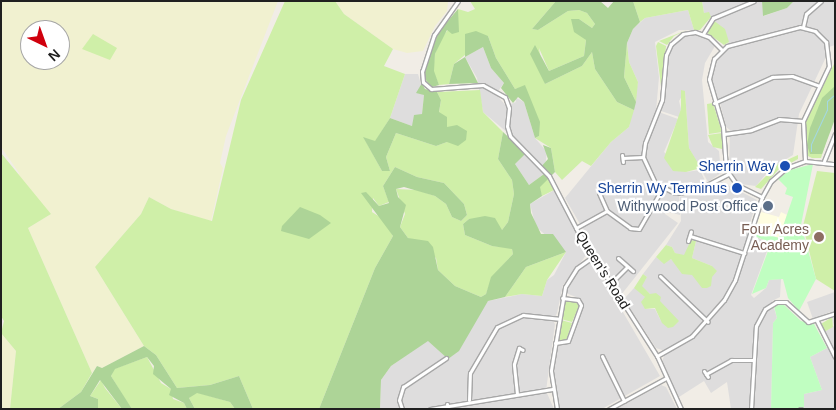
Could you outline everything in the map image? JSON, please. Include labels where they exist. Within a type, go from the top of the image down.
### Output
[{"type":"street","name":"Queen's Road","points":[[458,1],[434,34],[422,71],[424,82],[431,89],[469,84],[483,85],[500,92],[510,108],[507,126],[513,140],[549,176],[593,257],[657,356],[682,409]]},
{"type":"street","points":[[703,34],[713,18],[754,1]]},
{"type":"street","points":[[803,27],[806,14],[821,1]]},
{"type":"street","points":[[762,197],[740,187],[728,174],[724,134],[708,79],[712,64],[722,50],[736,42],[803,27],[815,31],[824,39],[830,60],[803,121],[805,160]]},
{"type":"street","points":[[722,50],[703,34],[683,34],[669,47],[662,100],[645,143],[643,157],[650,176],[662,189],[675,193],[690,193],[728,174]]},
{"type":"street","points":[[830,60],[835,58]]},
{"type":"street","points":[[714,103],[759,80],[776,76],[792,76],[819,86]]},
{"type":"street","points":[[724,134],[751,130],[779,119],[803,121]]},
{"type":"street","points":[[824,161],[835,134]]},
{"type":"street","points":[[623,158],[643,157]]},
{"type":"street","points":[[657,356],[692,336],[708,322],[730,292],[762,197],[778,174],[805,160],[824,161],[835,164]]},
{"type":"street","points":[[599,194],[607,211],[637,230],[662,189]]},
{"type":"street","points":[[576,228],[607,211]]},
{"type":"street","points":[[688,241],[691,231]]},
{"type":"street","points":[[690,236],[744,253]]},
{"type":"street","points":[[557,409],[552,389],[555,343],[562,298],[573,274],[593,257]]},
{"type":"street","points":[[618,258],[633,271]]},
{"type":"street","points":[[610,284],[628,267]]},
{"type":"street","points":[[660,276],[708,322]]},
{"type":"street","points":[[555,343],[568,341],[581,305],[578,300],[562,298]]},
{"type":"street","points":[[751,409],[753,360],[758,319],[765,309],[781,301],[788,304],[806,322],[817,321],[835,313]]},
{"type":"street","points":[[469,400],[470,373],[497,327],[522,315],[559,319]]},
{"type":"street","points":[[817,321],[835,357]]},
{"type":"street","points":[[517,394],[514,364],[519,348]]},
{"type":"street","points":[[602,356],[624,401]]},
{"type":"street","points":[[402,409],[399,400],[403,387],[435,361],[446,358]]},
{"type":"street","points":[[706,374],[731,360],[753,360]]},
{"type":"street","points":[[609,409],[666,378]]},
{"type":"street","points":[[430,409],[469,400],[552,389]]},
{"type":"street","points":[[447,404],[448,409]]},
{"type":"shaded area","points":[[702,1],[762,1],[764,16],[787,8],[794,1],[835,1],[835,45],[826,48],[827,55],[799,114],[793,155],[771,168],[756,186],[740,184],[729,169],[730,130],[726,127],[720,103],[714,97],[711,80],[715,63],[731,46],[713,20],[704,13]]},
{"type":"shaded area","points":[[688,10],[694,30],[679,30],[655,42],[659,77],[656,111],[678,119],[664,152],[686,172],[700,170],[706,183],[679,191],[680,215],[665,211],[665,214],[678,223],[621,295],[565,198],[611,142],[629,127],[638,82],[629,62],[627,43],[633,29],[645,18]]},
{"type":"shaded area","points":[[693,34],[704,36],[715,46],[705,63],[702,80],[708,142],[719,151],[721,173],[708,182],[689,148],[685,91],[679,101],[681,109],[679,117],[661,111],[670,51],[681,38]]},
{"type":"shaded area","points":[[483,47],[491,68],[504,83],[496,94],[506,106],[516,102],[515,97],[524,102],[535,138],[547,152],[544,174],[529,185],[515,164],[528,150],[483,112],[477,78],[465,57]]},
{"type":"shaded area","points":[[405,74],[418,74],[424,95],[422,114],[412,126],[390,118]]},
{"type":"shaded area","points":[[720,181],[757,200],[747,233],[770,243],[751,295],[754,298],[766,288],[769,280],[781,279],[780,297],[772,301],[777,318],[773,323],[771,409],[731,409],[727,382],[711,393],[704,381],[679,397],[662,362],[664,356],[662,350],[656,348],[624,299],[634,288],[641,290],[645,297],[645,309],[655,309],[662,323],[650,294],[641,286],[647,277],[643,274],[656,257],[664,263],[671,259],[680,268],[712,277],[712,266],[692,258],[696,241],[684,256],[675,253],[672,247],[666,245],[681,221],[680,197],[698,193]]},
{"type":"shaded area","points":[[556,189],[587,254],[563,285],[557,313],[553,321],[555,324],[546,391],[554,409],[380,409],[381,380],[391,366],[428,340],[448,359],[488,301],[522,294],[542,296],[547,280],[554,275],[566,252],[536,227],[530,204]]},
{"type":"shaded area","points":[[761,212],[779,217],[781,212],[787,215],[779,238],[755,231]]},
{"type":"shaded area","points":[[588,263],[593,263],[602,276],[660,376],[602,409],[559,409],[553,379],[557,347],[570,341],[583,307],[581,299],[566,293],[574,275]]},
{"type":"shaded area","points":[[835,292],[835,409],[804,409],[804,394],[822,390],[810,357],[831,346],[824,332],[834,326],[830,312],[813,319],[807,302]]},
{"type":"shaded area","points":[[661,385],[666,387],[677,409],[616,409]]},
{"type":"green space","points":[[1,1],[278,1],[226,136],[220,163],[223,168],[211,221],[171,209],[149,197],[141,214],[95,267],[144,346],[102,368],[97,366],[92,373],[28,228],[51,214],[17,176],[19,173],[1,147]]},
{"type":"green space","points":[[285,1],[335,1],[344,14],[393,49],[384,66],[405,74],[390,118],[375,142],[364,138],[382,171],[390,171],[386,157],[396,133],[436,146],[447,142],[446,128],[439,113],[441,100],[437,92],[480,90],[483,112],[503,132],[498,159],[512,180],[514,194],[508,222],[502,230],[469,219],[463,224],[465,235],[492,246],[512,248],[513,254],[492,277],[486,294],[481,297],[455,286],[438,270],[436,258],[418,242],[408,238],[400,227],[405,214],[396,189],[417,190],[435,196],[446,204],[452,217],[461,221],[467,215],[464,204],[444,183],[417,177],[395,167],[383,186],[389,202],[379,206],[373,198],[372,212],[383,219],[393,236],[375,268],[319,409],[253,409],[239,376],[210,385],[177,388],[156,355],[144,346],[95,267],[141,214],[149,197],[171,209],[212,221],[241,100]]},
{"type":"green space","points":[[335,1],[448,2],[447,11],[435,26],[423,51],[407,53],[393,49],[344,14]]},
{"type":"green space","points":[[470,1],[556,1],[532,29],[538,30],[568,11],[579,10],[587,13],[595,24],[592,28],[579,19],[586,40],[584,56],[549,71],[539,48],[545,84],[582,66],[592,52],[595,69],[617,102],[634,110],[629,127],[611,142],[591,166],[582,161],[562,180],[555,172],[551,148],[535,138],[539,136],[525,86],[515,89],[496,58],[488,36],[454,64],[449,84],[439,85],[433,71],[435,54],[441,39],[456,19],[458,9],[468,12],[475,9]]},
{"type":"green space","points":[[556,1],[600,1],[608,8],[614,1],[633,1],[640,22],[633,29],[627,43],[624,77],[636,102],[634,110],[617,102],[595,69],[592,52],[582,66],[545,84],[530,54],[535,45],[549,71],[584,56],[586,40],[574,32],[571,19],[579,19],[592,28],[595,24],[587,13],[579,10],[568,11],[538,30],[532,29]]},
{"type":"green space","points":[[633,1],[702,1],[704,13],[709,12],[711,17],[700,30],[694,30],[688,10],[645,18],[640,22]]},
{"type":"green space","points":[[762,1],[794,1],[787,8],[763,16]]},
{"type":"green space","points":[[458,9],[459,32],[452,34],[447,30],[435,54],[434,71],[439,85],[432,87],[423,77],[428,54],[436,35]]},
{"type":"green space","points":[[713,20],[725,29],[729,42],[724,45],[706,32]]},
{"type":"green space","points":[[687,30],[674,36],[667,45],[659,41]]},
{"type":"green space","points":[[476,31],[488,36],[496,58],[515,89],[525,85],[540,122],[539,136],[535,138],[524,102],[518,97],[513,103],[501,88],[504,83],[491,68],[483,47],[465,57],[465,34]]},
{"type":"green space","points":[[93,34],[117,48],[110,60],[82,49]]},
{"type":"green space","points":[[658,42],[666,46],[662,94],[656,46]]},
{"type":"green space","points":[[627,43],[629,62],[638,82],[636,102],[624,77]]},
{"type":"green space","points":[[465,57],[478,83],[449,84],[454,64]]},
{"type":"green space","points":[[835,62],[835,114],[821,158],[812,158],[806,155],[805,122]]},
{"type":"green space","points":[[422,83],[425,89],[437,92],[441,100],[439,112],[447,117],[447,127],[457,125],[467,131],[466,140],[458,146],[447,142],[436,146],[396,133],[386,157],[390,171],[382,171],[363,137],[375,141],[390,118],[412,126],[414,115],[422,114],[424,95],[416,93]]},
{"type":"green space","points":[[835,86],[835,119],[822,154],[810,154],[807,145],[810,128],[822,98]]},
{"type":"green space","points":[[681,90],[685,91],[689,148],[701,168],[686,172],[673,171],[664,158],[681,109]]},
{"type":"green space","points":[[713,103],[722,132],[709,134],[707,104]]},
{"type":"green space","points":[[503,132],[526,153],[515,164],[529,185],[544,174],[540,168],[548,159],[543,145],[551,148],[555,172],[540,187],[542,196],[530,204],[531,213],[541,234],[553,234],[566,252],[526,267],[505,297],[488,301],[459,351],[448,359],[428,341],[391,366],[381,380],[380,409],[319,409],[375,268],[393,236],[361,193],[366,192],[379,206],[389,203],[383,186],[395,167],[417,177],[444,183],[464,204],[467,215],[461,221],[452,217],[446,204],[435,196],[404,187],[396,189],[398,197],[406,205],[400,227],[408,238],[428,241],[433,247],[438,270],[455,286],[481,297],[486,294],[491,277],[513,254],[512,249],[492,246],[465,235],[463,224],[469,219],[485,216],[495,218],[502,230],[508,222],[514,194],[512,180],[498,159]]},
{"type":"green space","points":[[722,133],[722,149],[713,147],[708,135]]},
{"type":"green space","points":[[1,153],[51,214],[28,228],[92,373],[81,392],[58,409],[10,409],[16,351],[1,333],[4,321],[1,316]]},
{"type":"green space","points":[[798,155],[798,159],[778,170],[761,189],[755,187],[778,164]]},
{"type":"green space","points":[[813,164],[801,225],[816,279],[799,311],[788,298],[783,279],[769,280],[766,288],[752,294],[771,243],[752,235],[754,230],[779,238],[793,197],[785,194],[787,188],[778,179],[790,170]]},
{"type":"green space","name":"Four Acres Academy","points":[[817,171],[835,173],[835,291],[816,279],[803,226]]},
{"type":"green space","points":[[549,177],[556,189],[542,196],[539,187]]},
{"type":"green space","points":[[300,207],[320,215],[331,223],[309,239],[281,231],[282,226]]},
{"type":"green space","points":[[691,240],[696,241],[692,258],[712,266],[717,271],[712,277],[711,286],[707,288],[702,288],[692,275],[682,274],[671,259],[664,264],[656,257],[666,245],[672,247],[675,253],[684,255]]},
{"type":"green space","points":[[566,252],[547,280],[542,296],[522,294],[505,297],[526,267]]},
{"type":"green space","points":[[643,274],[647,277],[642,286],[650,294],[656,293],[661,297],[660,301],[679,321],[673,327],[668,328],[662,323],[655,308],[645,309],[641,302],[645,297],[634,288]]},
{"type":"green space","points":[[564,300],[577,301],[580,304],[572,322],[561,319]]},
{"type":"green space","points":[[783,304],[801,321],[814,324],[827,348],[810,357],[822,390],[804,394],[804,409],[771,409],[773,323],[777,318],[774,306]]},
{"type":"green space","points":[[832,317],[833,327],[824,332],[821,324]]},
{"type":"green space","points":[[561,320],[572,323],[566,341],[558,342]]},
{"type":"green space","points":[[1,333],[16,351],[10,409],[1,409]]},
{"type":"green space","points":[[144,346],[156,355],[177,388],[210,385],[239,376],[253,409],[235,409],[230,402],[197,393],[189,398],[195,409],[187,409],[184,403],[169,395],[171,389],[153,374],[154,366],[147,357],[115,369],[111,376],[132,409],[122,409],[100,380],[90,396],[98,399],[98,409],[58,409],[81,392],[97,366],[102,368]]},
{"type":"green space","points":[[147,357],[161,383],[171,389],[173,399],[184,403],[187,409],[132,409],[111,376],[114,369]]},
{"type":"green space","points":[[101,380],[122,409],[98,409],[98,399],[90,396]]},
{"type":"green space","points":[[196,392],[230,402],[235,409],[195,409],[189,398]]},
{"type":"waterway","points":[[811,151],[811,144],[827,110],[827,101],[835,94]]},
{"type":"place","name":"Sherrin Way","points":[[785,166]]},
{"type":"place","name":"Sherrin Wy Terminus","points":[[737,188]]},
{"type":"place","name":"Withywood Post Office","points":[[768,206]]},
{"type":"place","name":"Four Acres Academy","points":[[819,237]]}]
